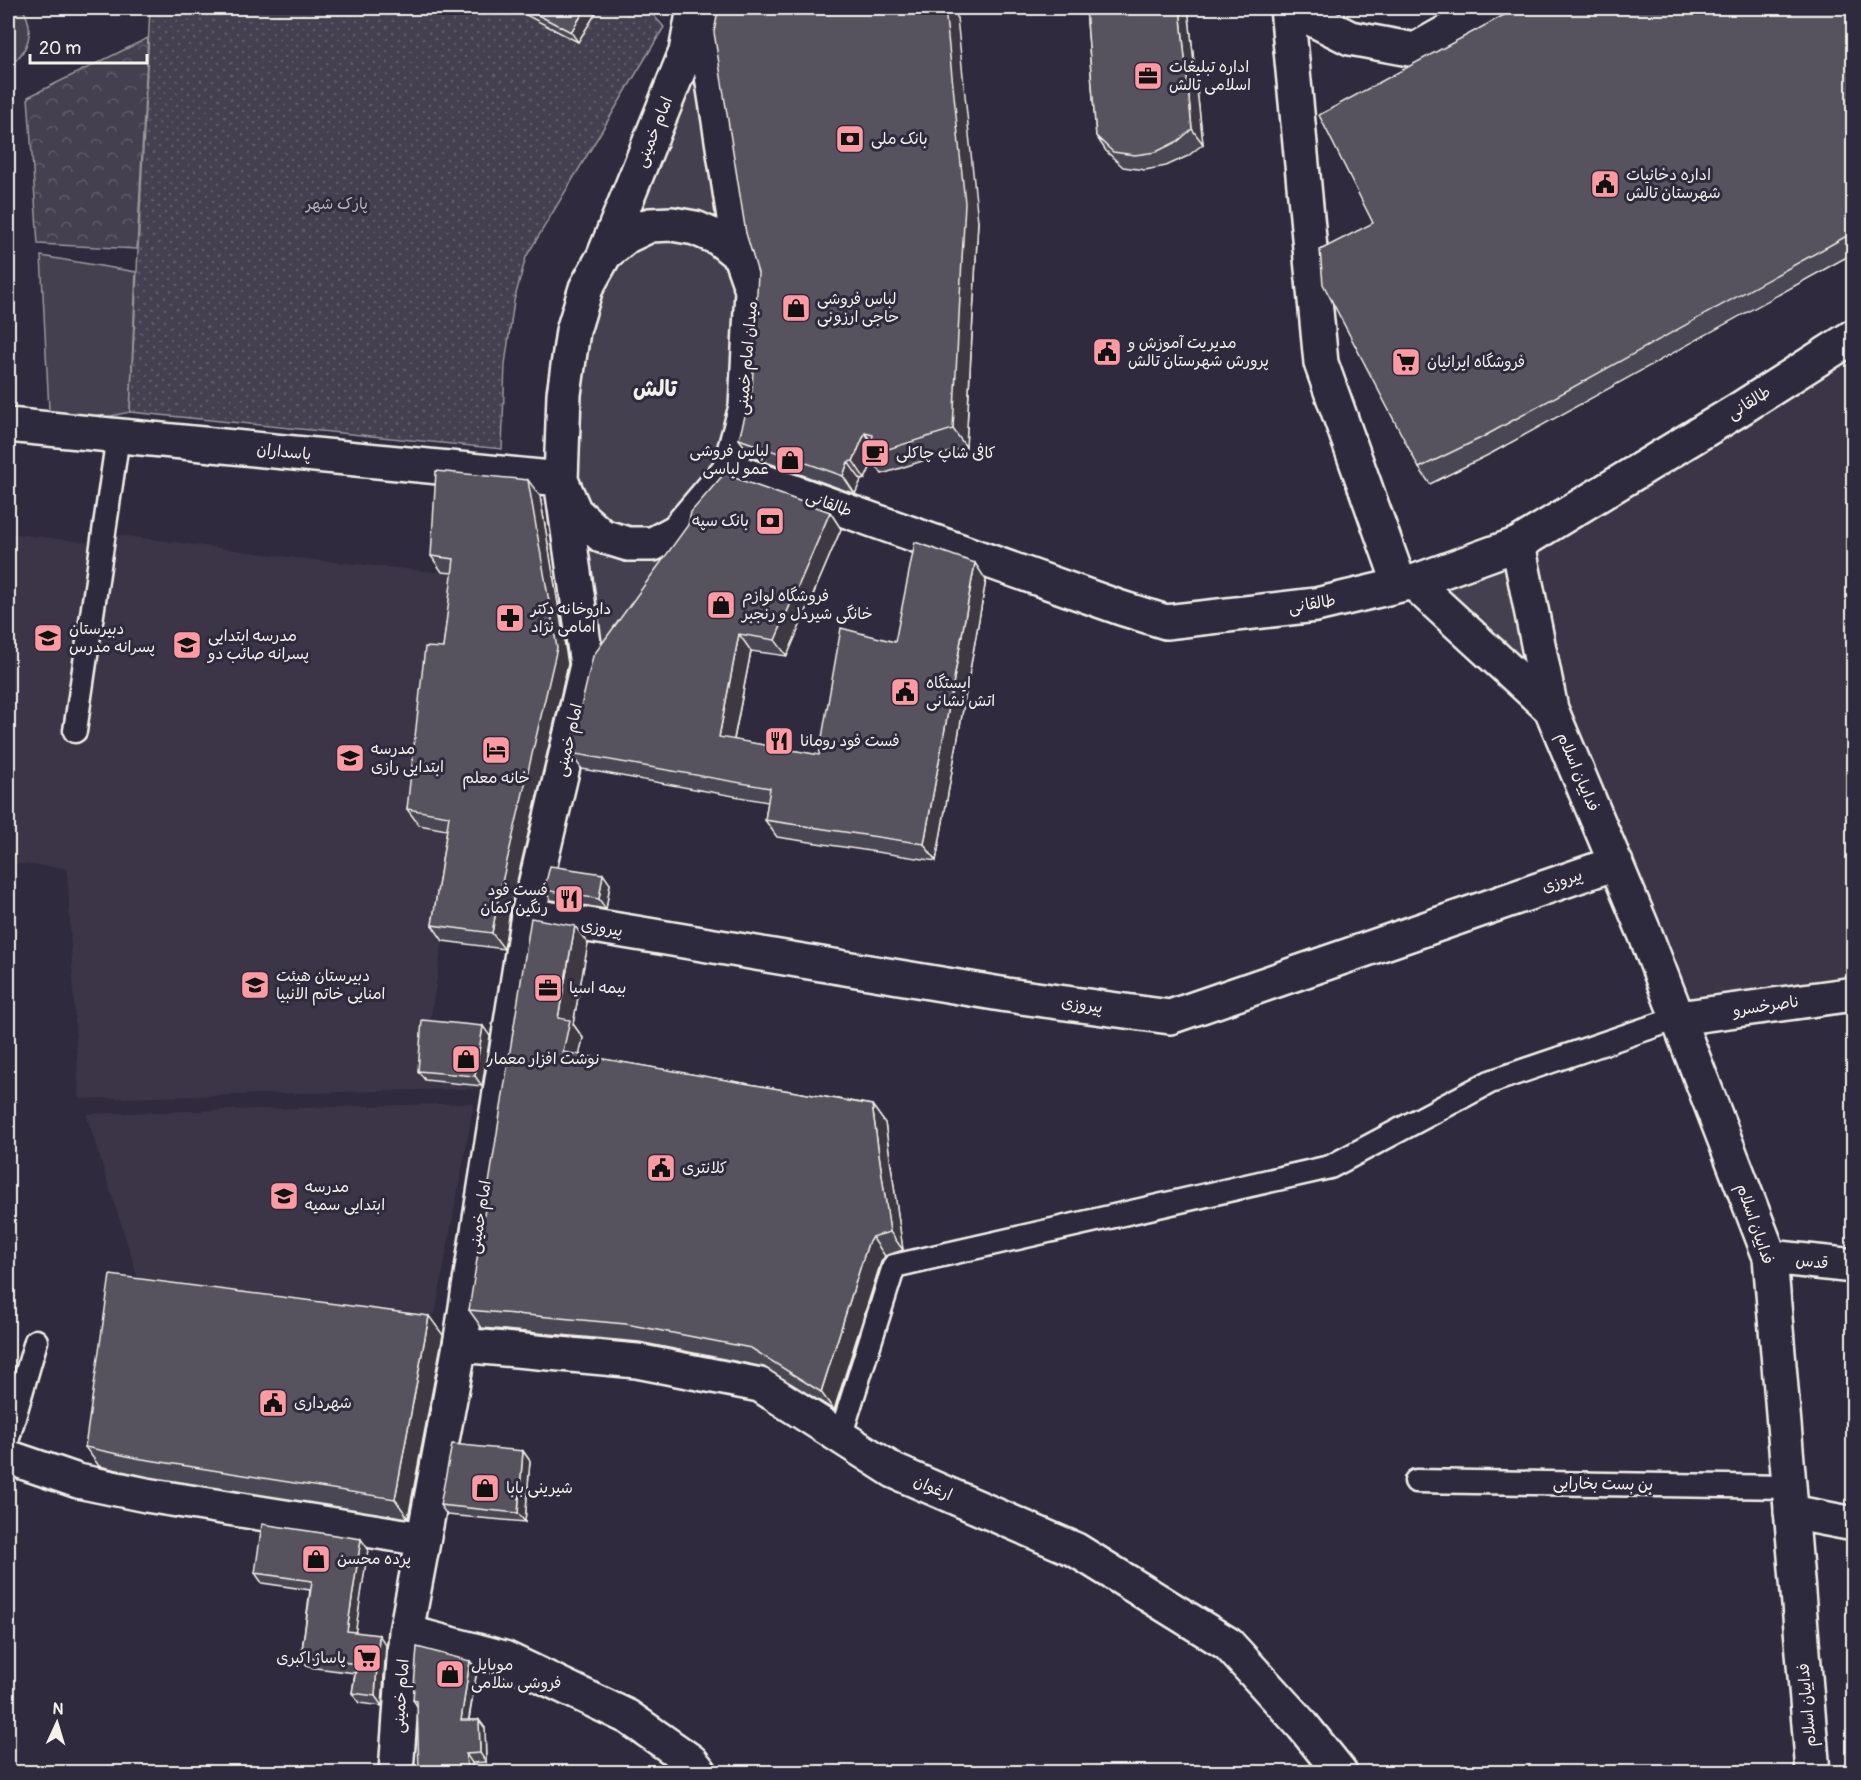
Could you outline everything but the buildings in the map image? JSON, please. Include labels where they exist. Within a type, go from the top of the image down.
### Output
[{"type":"street","name":"امام خمینی","points":[[605,254],[686,52],[694,8]]},
{"type":"street","points":[[715,8],[708,50],[740,256]]},
{"type":"street","points":[[1288,8],[1350,38],[1416,50],[1490,8]]},
{"type":"street","points":[[1288,8],[1321,363],[1406,582],[1516,542],[1714,422],[1738,410]]},
{"type":"street","name":"میدان امام خمینی","points":[[672,224],[695,228],[718,238],[740,256],[752,290],[751,326],[746,407],[730,468],[677,531],[653,544],[628,544],[602,536],[575,512],[561,479],[564,394],[573,331],[586,288],[605,254],[627,236],[650,225],[672,224]]},
{"type":"street","name":"طالقانی","points":[[730,468],[1120,608],[1166,622],[1316,605],[1406,582],[1518,544],[1738,410],[1854,336]]},
{"type":"street","name":"پاسداران","points":[[8,425],[561,479]]},
{"type":"street","points":[[655,572],[730,468]]},
{"type":"street","name":"امام خمینی","points":[[396,1773],[406,1632],[460,1345],[528,915],[587,665],[561,479]]},
{"type":"street","name":"فداییان اسلام","points":[[1518,544],[1551,709],[1678,1018],[1770,1257],[1813,1773]]},
{"type":"street","name":"فداییان اسلام","points":[[1406,582],[1551,709]]},
{"type":"street","name":"امام خمینی","points":[[587,665],[614,628]]},
{"type":"street","name":"پیروزی","points":[[528,915],[1007,995],[1170,1017],[1616,863]]},
{"type":"street","name":"ناصرخسرو","points":[[1678,1018],[1854,994]]},
{"type":"street","name":"قدس","points":[[1770,1257],[1854,1266]]},
{"type":"street","name":"ارغوان","points":[[460,1345],[637,1360],[760,1385],[894,1471],[1076,1550],[1228,1644],[1304,1726],[1340,1773]]},
{"type":"street","points":[[8,1457],[78,1481],[146,1495],[423,1539]]},
{"type":"street","points":[[1790,1499],[1854,1524]]},
{"type":"street","points":[[406,1632],[504,1658],[628,1717],[691,1761],[700,1773]]},
{"type":"lane","points":[[75,732],[118,436]]},
{"type":"lane","points":[[840,1437],[894,1266],[1330,1167],[1490,1082],[1678,1018]]},
{"type":"lane","points":[[8,1438],[36,1341]]},
{"type":"lane","name":"بن بست بخارایی","points":[[1416,1481],[1790,1499]]},
{"type":"shaded area","points":[[1853,356],[1853,994],[1678,1019],[1552,709],[1519,545]]},
{"type":"shaded area","points":[[8,533],[102,544],[104,533],[296,558],[466,575],[475,834],[544,844],[537,874],[455,862],[429,1029],[425,1080],[500,1088],[79,1099],[67,868],[8,863]]},
{"type":"shaded area","name":"مدرسه ابتدایی سمیه","points":[[474,1103],[435,1315],[138,1278],[86,1114]]},
{"type":"green space","points":[[8,8],[22,8],[29,24],[29,32],[21,54],[8,66]]},
{"type":"green space","name":"پارک شهر","points":[[150,8],[647,8],[664,27],[526,257],[514,301],[505,364],[502,449],[130,412]]},
{"type":"green space","points":[[694,8],[739,256],[728,472],[587,664],[565,394]]},
{"type":"green space","points":[[148,38],[137,249],[38,244],[28,97]]},
{"type":"green space","points":[[41,256],[136,272],[130,412],[50,429]]},
{"type":"green space","points":[[1518,545],[1551,709],[1414,582]]},
{"type":"place","name":"اداره تبلیغات اسلامی تالش","points":[[1148,76]]},
{"type":"place","name":"بانک ملی","points":[[850,139]]},
{"type":"place","name":"اداره دخانیات شهرستان تالش","points":[[1605,184]]},
{"type":"place","name":"لباس فروشی حاجی ارزونی","points":[[796,308]]},
{"type":"place","name":"مدیریت آموزش و پرورش شهرستان تالش","points":[[1107,352]]},
{"type":"place","name":"فروشگاه ایرانیان","points":[[1406,362]]},
{"type":"place","name":"کافی شاپ چاکلی","points":[[875,453]]},
{"type":"place","name":"لباس فروشی عمو لباسی","points":[[790,460]]},
{"type":"place","name":"بانک سپه","points":[[770,521]]},
{"type":"place","name":"فروشگاه لوازم خانگی شیردل و رنجبر","points":[[721,605]]},
{"type":"place","name":"داروخانه دکتر امامی نژاد","points":[[510,618]]},
{"type":"place","name":"دبیرستان پسرانه مدرس","points":[[48,638]]},
{"type":"place","name":"مدرسه ابتدایی پسرانه صائب دو","points":[[187,645]]},
{"type":"place","name":"ایستگاه اتش نشانی","points":[[905,692]]},
{"type":"place","name":"فست فود رومانا","points":[[779,741]]},
{"type":"place","name":"خانه معلم","points":[[496,750]]},
{"type":"place","name":"مدرسه ابتدایی رازی","points":[[350,758]]},
{"type":"place","name":"فست فود رنگین کمان","points":[[569,899]]},
{"type":"place","name":"دبیرستان هیئت امنایی خاتم الانبیا","points":[[255,985]]},
{"type":"place","name":"بیمه اسیا","points":[[548,988]]},
{"type":"place","name":"نوشت افزار معمار","points":[[466,1059]]},
{"type":"place","name":"کلانتری","points":[[661,1168]]},
{"type":"place","name":"مدرسه ابتدایی سمیه","points":[[284,1196]]},
{"type":"place","name":"شهرداری","points":[[273,1403]]},
{"type":"place","name":"شیرینی بابا","points":[[485,1488]]},
{"type":"place","name":"پرده محسن","points":[[316,1559]]},
{"type":"place","name":"پاساژ اکبری","points":[[367,1658]]},
{"type":"place","name":"موبایل فروشی سلامی","points":[[450,1674]]},
{"type":"district","name":"تالش","points":[[655,389]]}]
